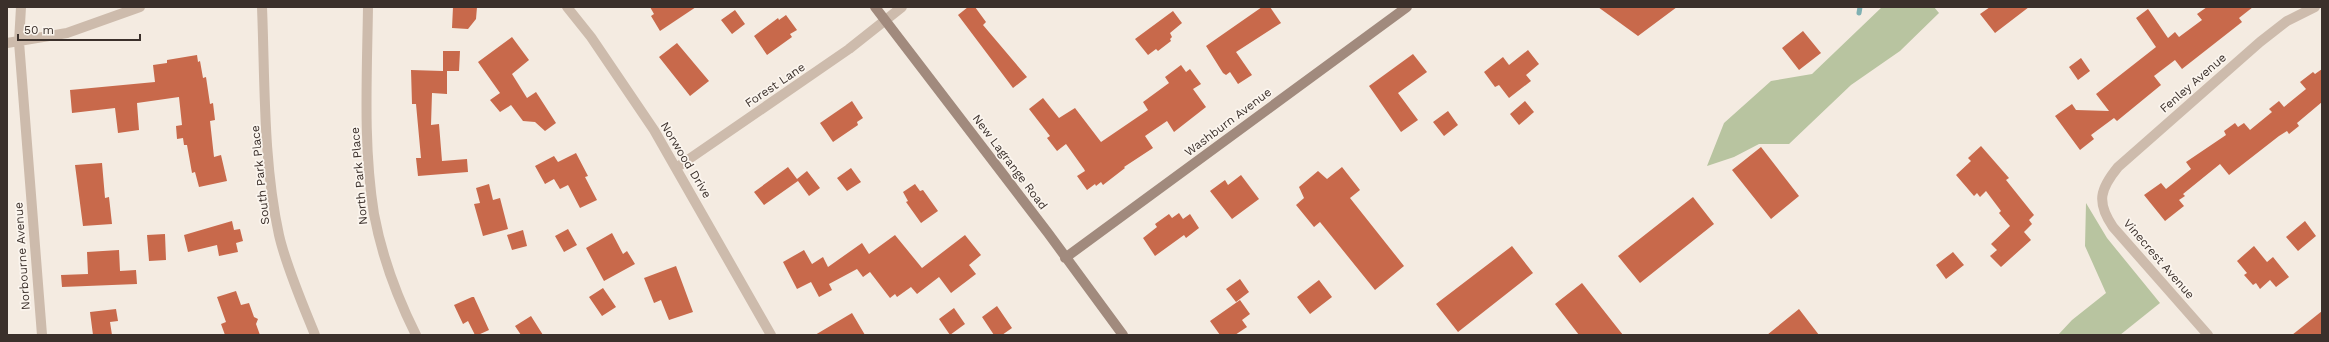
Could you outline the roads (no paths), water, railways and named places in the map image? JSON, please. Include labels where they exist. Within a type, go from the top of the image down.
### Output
[{"type":"street","name":"Norbourne Avenue","points":[[21,7],[19,42],[42,335]]},
{"type":"street","points":[[7,43],[67,33],[140,7]]},
{"type":"street","name":"South Park Place","points":[[262,7],[270,166],[275,215],[279,237],[315,335]]},
{"type":"street","name":"North Park Place","points":[[368,7],[368,141],[374,213],[386,263],[405,312],[416,335]]},
{"type":"street","name":"Norwood Drive","points":[[566,7],[591,37],[620,78],[676,168],[769,333]]},
{"type":"street","name":"New Lagrange Road","points":[[875,7],[987,152],[1123,335]]},
{"type":"street","name":"Forest Lane","points":[[676,168],[849,49],[902,7]]},
{"type":"street","name":"Washburn Avenue","points":[[1065,258],[1407,7]]},
{"type":"street","name":"Fenley Avenue","points":[[2102,194],[2106,181],[2118,167],[2260,42],[2287,21],[2315,7]]},
{"type":"street","name":"Vinecrest Avenue","points":[[2102,194],[2105,215],[2113,227],[2208,335]]},
{"type":"waterway","points":[[1859,13],[1860,7]]}]
